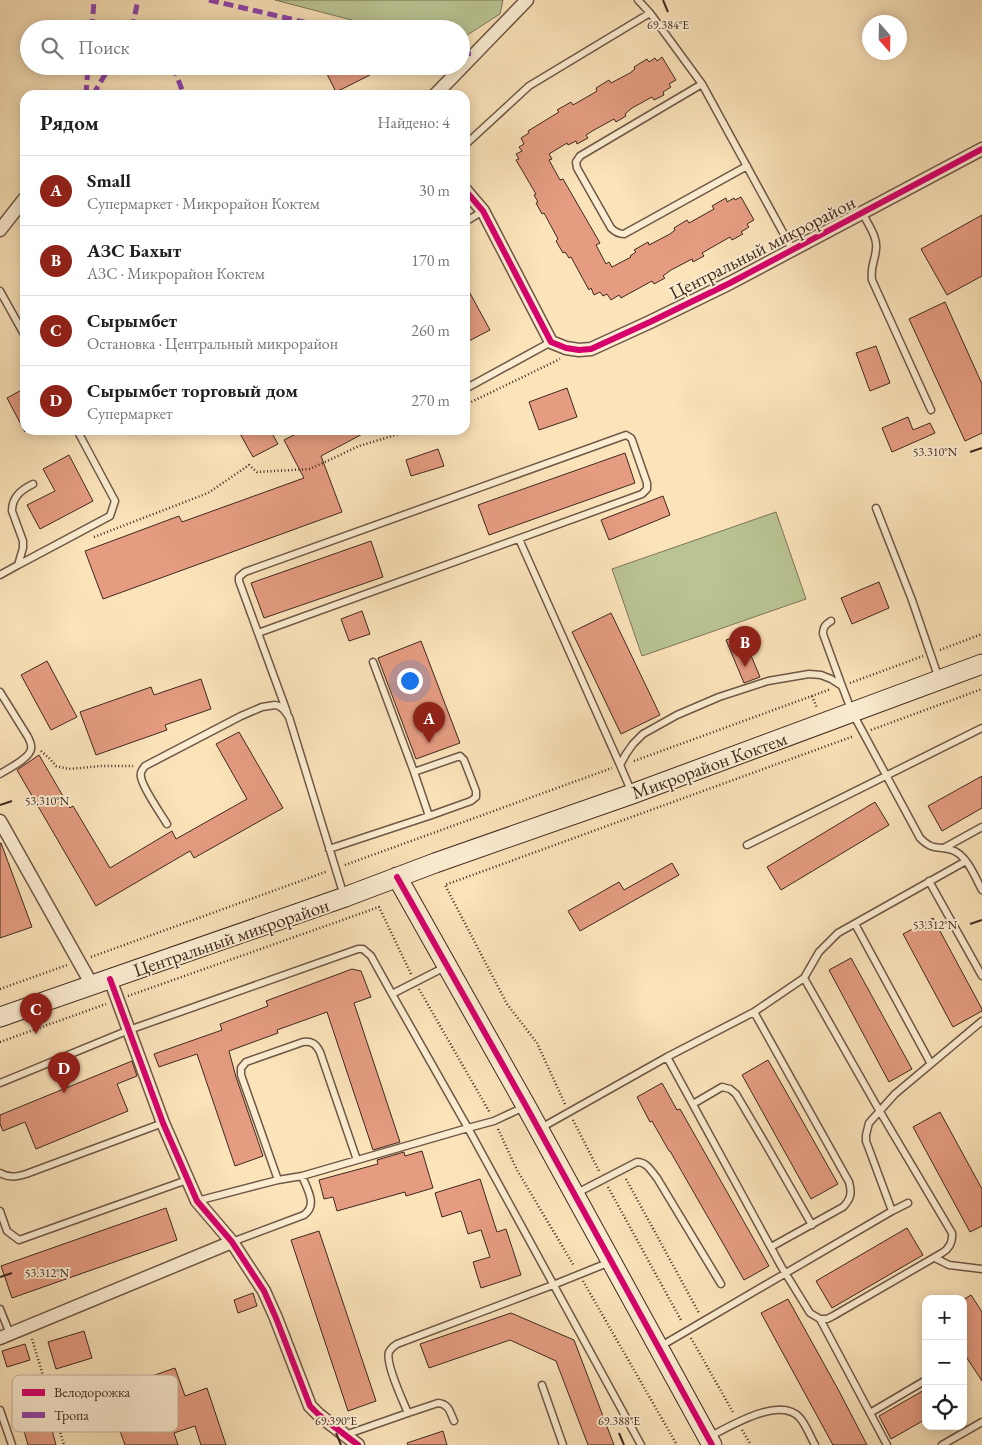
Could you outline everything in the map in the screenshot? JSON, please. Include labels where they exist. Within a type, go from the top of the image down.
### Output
[{"type":"main road","name":"Микрорайон Коктем","points":[[398,877],[632,794],[982,664]]},
{"type":"main road","name":"Центральный микрорайон","points":[[0,1017],[110,980],[398,877]]},
{"type":"main road","points":[[398,877],[710,1441]]},
{"type":"street","points":[[470,59],[527,0]]},
{"type":"street","points":[[440,90],[454,75]]},
{"type":"street","name":"Центральный микрорайон","points":[[579,350],[591,348],[650,322],[730,283],[982,149]]},
{"type":"street","points":[[470,196],[483,211],[551,342],[566,348],[579,350]]},
{"type":"street","points":[[0,230],[20,204]]},
{"type":"street","points":[[1,825],[92,985]]},
{"type":"street","points":[[110,980],[164,1123],[196,1201],[232,1242],[268,1300],[310,1406],[358,1445]]},
{"type":"street","points":[[5,1336],[232,1242]]},
{"type":"lane","points":[[638,0],[650,13],[702,84],[792,249]]},
{"type":"lane","points":[[470,140],[528,86],[650,13]]},
{"type":"lane","points":[[702,84],[580,156],[576,162],[577,168],[610,228],[614,232],[624,234],[747,166]]},
{"type":"lane","points":[[470,219],[483,211]]},
{"type":"lane","points":[[862,212],[877,243],[872,264],[872,280],[931,410]]},
{"type":"lane","points":[[0,292],[20,327]]},
{"type":"lane","points":[[470,386],[551,342]]},
{"type":"lane","points":[[0,575],[110,516],[115,501],[80,435]]},
{"type":"lane","points":[[258,634],[642,494],[648,486],[631,438],[624,436],[245,572],[239,577],[239,581],[258,634],[289,717],[345,897]]},
{"type":"lane","points":[[18,565],[23,548],[12,506],[19,493],[33,484]]},
{"type":"lane","points":[[876,508],[939,680]]},
{"type":"lane","points":[[519,538],[632,794]]},
{"type":"lane","points":[[831,621],[822,628],[823,634],[852,712],[920,838],[934,848],[953,850],[966,861],[982,890]]},
{"type":"lane","points":[[372,662],[429,816]]},
{"type":"lane","points":[[620,766],[633,744],[643,734],[698,706],[737,691],[768,681],[809,674],[821,675],[842,686]]},
{"type":"lane","points":[[0,692],[31,744],[29,755],[0,774]]},
{"type":"lane","points":[[167,824],[142,783],[140,774],[145,766],[262,707],[279,706],[289,717]]},
{"type":"lane","points":[[747,845],[982,728]]},
{"type":"lane","points":[[329,849],[429,816],[471,801],[476,797],[476,791],[462,757],[414,772]]},
{"type":"lane","points":[[944,848],[982,827]]},
{"type":"lane","points":[[538,1130],[667,1057],[754,1012],[804,978],[819,952],[838,933],[966,861]]},
{"type":"lane","points":[[929,881],[982,976]]},
{"type":"lane","points":[[855,924],[931,1064]]},
{"type":"lane","points":[[0,1082],[129,1030],[358,949],[363,949],[371,956],[468,1128],[641,1445]]},
{"type":"lane","points":[[392,994],[446,966]]},
{"type":"lane","points":[[667,1057],[785,1273],[810,1313],[820,1319],[827,1319],[935,1258],[948,1249],[951,1244],[952,1233],[804,978]]},
{"type":"lane","points":[[754,1012],[849,1182],[851,1189],[851,1196],[843,1207],[771,1247]]},
{"type":"lane","points":[[892,1211],[866,1141],[869,1123],[895,1094],[982,1021]]},
{"type":"lane","points":[[278,1180],[241,1075],[241,1068],[246,1062],[303,1042],[313,1043],[320,1052],[357,1160]]},
{"type":"lane","points":[[693,1104],[722,1087],[730,1089],[736,1094],[812,1225]]},
{"type":"lane","points":[[196,1201],[278,1180],[302,1176],[494,1121],[526,1106]]},
{"type":"lane","points":[[0,1173],[8,1177],[26,1174],[164,1123]]},
{"type":"lane","points":[[574,1195],[637,1162],[643,1162],[649,1168],[721,1284]]},
{"type":"lane","points":[[232,1242],[308,1212],[311,1208],[311,1200],[302,1176]]},
{"type":"lane","points":[[0,1211],[7,1231],[20,1240],[187,1180]]},
{"type":"lane","points":[[658,1348],[908,1203]]},
{"type":"lane","points":[[935,1258],[949,1265],[982,1269]]},
{"type":"lane","points":[[408,1413],[389,1364],[389,1352],[392,1347],[611,1261]]},
{"type":"lane","points":[[0,1309],[5,1336]]},
{"type":"lane","points":[[820,1319],[887,1445]]},
{"type":"lane","points":[[870,1413],[922,1382]]},
{"type":"lane","points":[[542,1385],[563,1445]]},
{"type":"lane","points":[[346,1435],[438,1403],[447,1406],[454,1420]]},
{"type":"lane","points":[[0,1410],[12,1445]]},
{"type":"lane","points":[[710,1441],[738,1422],[760,1413],[779,1410],[787,1411],[799,1417],[816,1445]]},
{"type":"lane","points":[[942,1445],[982,1422]]},
{"type":"path","points":[[470,403],[579,350]]},
{"type":"path","points":[[89,539],[208,493],[249,465],[258,472],[310,469],[359,446],[395,435]]},
{"type":"path","points":[[0,989],[982,634]]},
{"type":"path","points":[[751,1445],[603,1180],[537,1043],[507,1004],[444,884],[982,689]]},
{"type":"path","points":[[31,744],[56,766],[69,769],[101,766],[145,766]]},
{"type":"path","points":[[0,1042],[379,907],[415,982],[494,1121],[517,1170],[677,1445]]},
{"type":"path","points":[[622,1170],[699,1313],[706,1310]]},
{"type":"path","points":[[28,1327],[43,1375]]},
{"type":"path","points":[[60,1432],[64,1445]]},
{"type":"green space","points":[[275,0],[503,0],[500,14],[470,33],[470,20],[352,20]]},
{"type":"green space","points":[[776,512],[806,599],[642,656],[612,569]]},
{"type":"building","points":[[662,57],[676,80],[669,84],[671,87],[663,92],[664,95],[654,100],[652,97],[632,108],[625,114],[626,116],[616,122],[614,119],[594,130],[586,135],[588,138],[577,144],[576,141],[568,145],[567,143],[549,154],[552,159],[549,160],[560,180],[563,179],[600,243],[596,245],[606,264],[609,262],[612,267],[631,257],[636,252],[634,250],[648,242],[649,245],[670,234],[675,230],[674,228],[687,220],[689,223],[714,209],[712,206],[726,198],[727,202],[741,197],[754,220],[747,224],[749,227],[741,232],[743,234],[732,240],[730,237],[702,253],[704,256],[693,262],[692,259],[671,270],[663,276],[665,278],[654,284],[652,281],[621,298],[619,295],[611,300],[607,294],[603,296],[600,292],[594,295],[591,288],[589,290],[571,257],[569,258],[565,252],[563,253],[544,213],[542,214],[536,203],[538,202],[534,195],[536,194],[516,160],[519,159],[516,154],[522,151],[519,147],[524,144],[521,138],[529,133],[528,131],[559,112],[557,110],[571,102],[573,105],[597,91],[596,88],[609,80],[611,83],[630,73],[635,69],[634,67],[647,59],[649,62],[655,58],[657,61]]},
{"type":"building","points":[[328,75],[370,75],[340,90],[335,90]]},
{"type":"building","points":[[982,215],[982,276],[947,295],[921,249]]},
{"type":"building","points":[[470,293],[490,330],[470,340]]},
{"type":"building","points":[[945,302],[982,384],[982,433],[965,441],[909,319]]},
{"type":"building","points":[[876,346],[890,383],[870,391],[856,353]]},
{"type":"building","points":[[567,388],[577,417],[539,430],[529,402]]},
{"type":"building","points":[[20,391],[20,423],[7,398]]},
{"type":"building","points":[[908,417],[913,430],[930,423],[935,433],[892,452],[882,428]]},
{"type":"building","points":[[241,435],[273,435],[278,444],[253,457]]},
{"type":"building","points":[[294,435],[361,435],[321,456],[342,512],[103,599],[85,551],[179,516],[182,522],[304,478],[284,440]]},
{"type":"building","points":[[438,449],[444,466],[411,476],[406,460]]},
{"type":"building","points":[[625,453],[635,483],[489,535],[478,505]]},
{"type":"building","points":[[69,455],[93,501],[40,529],[27,505],[55,491],[43,469]]},
{"type":"building","points":[[663,496],[670,515],[609,540],[601,520]]},
{"type":"building","points":[[371,541],[383,577],[264,618],[251,583]]},
{"type":"building","points":[[879,582],[889,608],[852,624],[841,598]]},
{"type":"building","points":[[362,611],[370,634],[349,641],[341,619]]},
{"type":"building","points":[[611,613],[660,715],[621,734],[572,632]]},
{"type":"building","points":[[742,634],[760,677],[744,683],[726,640]]},
{"type":"building","points":[[421,641],[460,743],[416,759],[378,658]]},
{"type":"building","points":[[47,661],[77,717],[51,730],[21,675]]},
{"type":"building","points":[[201,679],[211,709],[165,725],[167,730],[96,755],[80,712],[151,687],[154,695]]},
{"type":"building","points":[[239,732],[283,808],[194,858],[190,851],[96,906],[17,770],[39,755],[70,808],[73,806],[110,868],[172,831],[176,839],[247,799],[216,744]]},
{"type":"building","points":[[982,776],[982,808],[942,831],[928,806]]},
{"type":"building","points":[[875,802],[889,825],[781,890],[767,867]]},
{"type":"building","points":[[0,843],[32,927],[0,938]]},
{"type":"building","points":[[672,863],[679,875],[580,931],[568,911],[619,882],[624,890]]},
{"type":"building","points":[[933,918],[982,1009],[982,1011],[953,1027],[903,934]]},
{"type":"building","points":[[851,958],[912,1069],[889,1082],[829,970]]},
{"type":"building","points":[[352,969],[361,971],[371,997],[354,1003],[400,1142],[373,1150],[327,1012],[277,1030],[278,1033],[229,1051],[263,1156],[235,1166],[197,1054],[159,1067],[154,1054],[222,1030],[220,1024],[268,1006],[266,1001]]},
{"type":"building","points":[[768,1060],[838,1184],[811,1199],[742,1075]]},
{"type":"building","points":[[132,1061],[137,1076],[117,1084],[128,1111],[36,1149],[25,1122],[3,1131],[0,1124],[0,1115]]},
{"type":"building","points":[[662,1083],[677,1110],[680,1109],[769,1266],[744,1280],[637,1097]]},
{"type":"building","points":[[940,1112],[982,1189],[982,1226],[970,1232],[913,1127]]},
{"type":"building","points":[[422,1151],[433,1188],[406,1196],[405,1192],[337,1211],[333,1197],[324,1199],[319,1180],[378,1164],[377,1160],[404,1152],[405,1156]]},
{"type":"building","points":[[480,1179],[497,1232],[506,1229],[521,1275],[481,1288],[473,1262],[490,1257],[481,1230],[468,1234],[461,1211],[442,1217],[435,1193]]},
{"type":"building","points":[[166,1208],[177,1240],[12,1298],[1,1266]]},
{"type":"building","points":[[907,1228],[923,1255],[832,1308],[816,1281]]},
{"type":"building","points":[[319,1231],[376,1401],[348,1411],[291,1240]]},
{"type":"building","points":[[253,1293],[257,1306],[238,1313],[234,1300]]},
{"type":"building","points":[[971,1295],[982,1312],[982,1381],[967,1358],[967,1298]]},
{"type":"building","points":[[788,1299],[867,1445],[833,1445],[761,1313]]},
{"type":"building","points":[[511,1313],[574,1340],[614,1445],[588,1445],[556,1361],[510,1340],[429,1368],[420,1344]]},
{"type":"building","points":[[84,1331],[92,1358],[56,1369],[48,1342]]},
{"type":"building","points":[[25,1344],[30,1360],[7,1367],[2,1351]]},
{"type":"building","points":[[175,1368],[178,1375],[155,1375]]},
{"type":"building","points":[[178,1376],[185,1396],[207,1388],[226,1445],[201,1445],[195,1426],[178,1432]]},
{"type":"building","points":[[922,1391],[922,1421],[891,1439],[879,1416]]},
{"type":"building","points":[[443,1431],[447,1445],[408,1445],[407,1443]]},
{"type":"building","points":[[24,1432],[53,1432],[56,1445],[28,1445]]},
{"type":"building","points":[[120,1432],[177,1432],[174,1433],[178,1445],[125,1445]]},
{"type":"marked path","points":[[93,20],[94,0]]},
{"type":"marked path","points":[[134,20],[138,0]]},
{"type":"marked path","points":[[209,0],[295,20]]},
{"type":"marked path","points":[[470,53],[474,53]]},
{"type":"marked path","points":[[86,90],[87,75]]},
{"type":"marked path","points":[[96,90],[105,75]]},
{"type":"marked path","points":[[176,75],[182,90]]},
{"type":"cycle path","points":[[470,196],[483,211],[551,342],[566,348],[591,349],[730,283],[982,149]]},
{"type":"cycle path","points":[[397,877],[526,1106],[712,1445]]},
{"type":"cycle path","points":[[110,979],[163,1123],[197,1201],[232,1242],[264,1291],[310,1406],[358,1445]]},
{"type":"place","name":"АЗС Бахыт","points":[[745,667]]},
{"type":"place","name":"Small","points":[[429,743]]},
{"type":"place","name":"Сырымбет","points":[[36,1034]]},
{"type":"place","name":"Сырымбет торговый дом","points":[[64,1093]]}]
